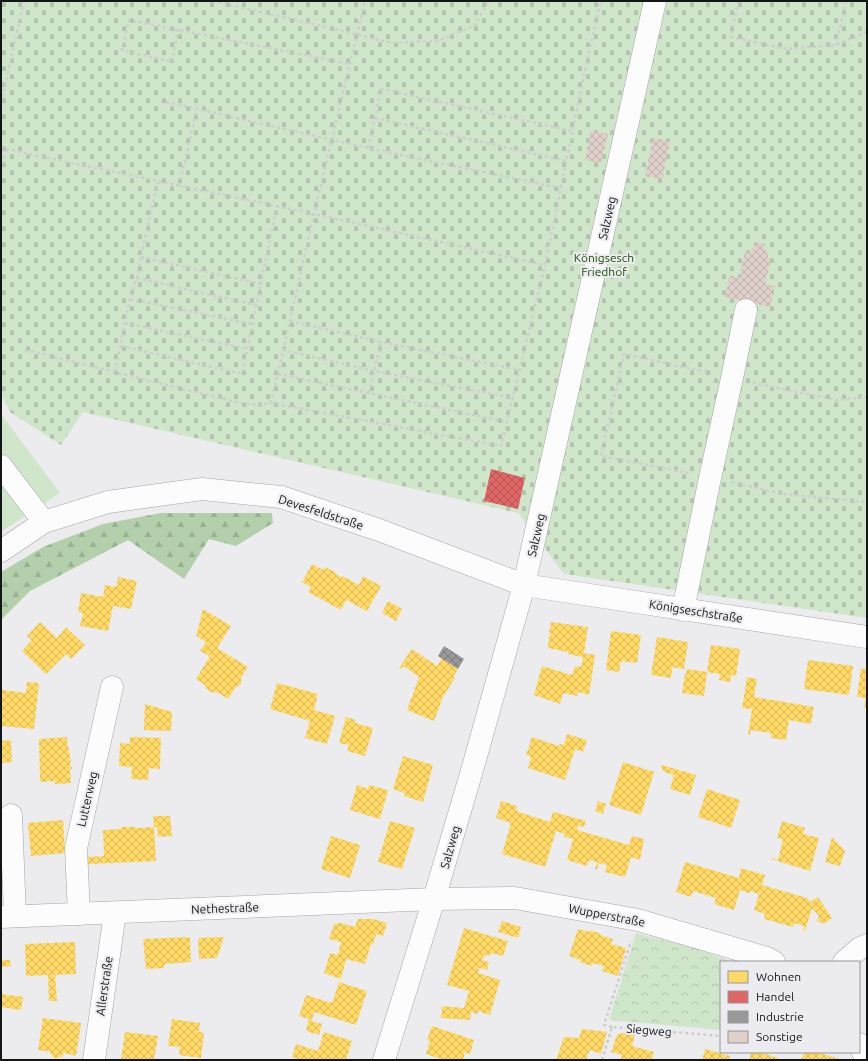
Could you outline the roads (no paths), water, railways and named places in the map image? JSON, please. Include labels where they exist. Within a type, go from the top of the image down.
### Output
[{"type":"street","name":"Salzweg","points":[[384,1060],[473,768],[524,585],[655,1]]},
{"type":"street","points":[[683,610],[746,310]]},
{"type":"street","points":[[1,466],[44,522]]},
{"type":"street","name":"Devesfeldstraße","points":[[1,551],[44,522],[108,502],[202,489],[281,497],[379,530],[524,585]]},
{"type":"street","name":"Königseschstraße","points":[[524,585],[867,637]]},
{"type":"street","name":"Lutterweg","points":[[79,914],[76,848],[112,686]]},
{"type":"street","name":"Nethestraße","points":[[11,815],[8,916],[115,913],[434,899]]},
{"type":"street","name":"Wupperstraße","points":[[434,899],[515,898],[638,920],[767,958],[772,961]]},
{"type":"street","name":"Allerstraße","points":[[94,1060],[115,913]]},
{"type":"street","points":[[845,961],[860,948],[867,945]]},
{"type":"street","points":[[860,1046],[867,1060]]},
{"type":"park label","name":"Königsesch Friedhof","points":[[604,264]]}]
